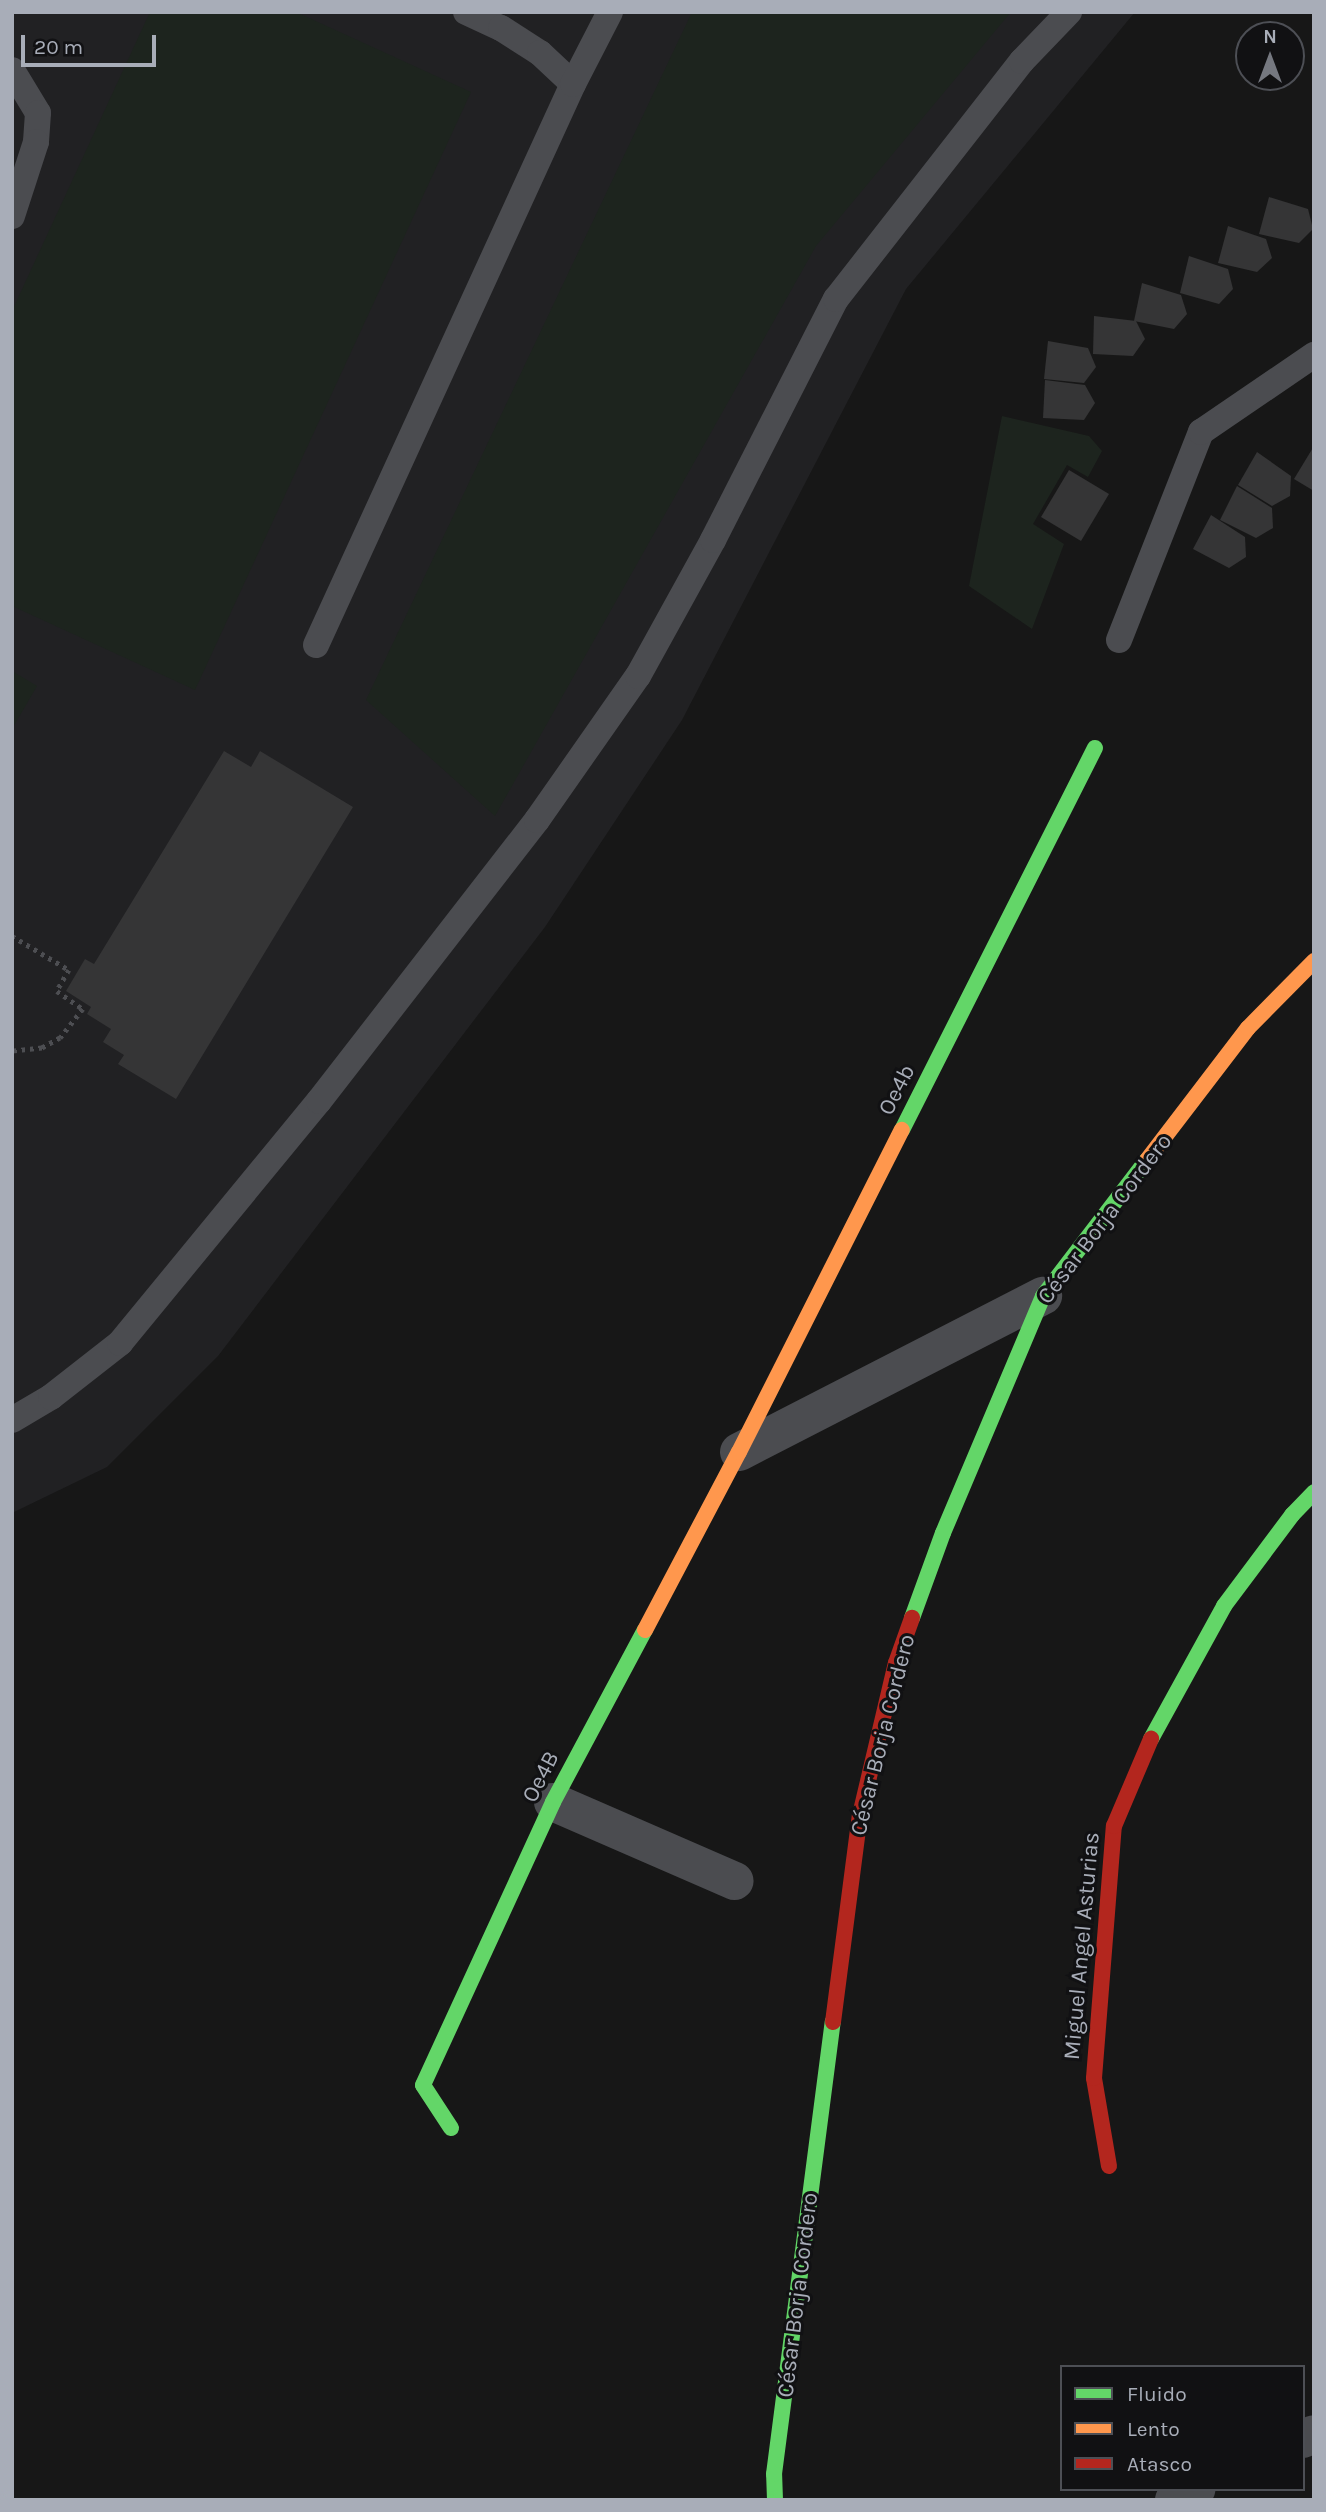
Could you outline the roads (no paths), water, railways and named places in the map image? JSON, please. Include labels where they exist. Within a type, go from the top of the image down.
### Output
[{"type":"street","name":"Oe4b","points":[[739,1452],[1095,748]]},
{"type":"street","name":"César Borja Cordero","points":[[775,2500],[774,2474],[860,1815],[901,1650],[943,1533],[1043,1296],[1248,1028],[1314,961]]},
{"type":"street","points":[[739,1452],[1043,1296]]},
{"type":"street","name":"Oe4B","points":[[452,2128],[423,2085],[553,1802],[739,1452]]},
{"type":"street","name":"Miguel Angel Asturias","points":[[1109,2166],[1094,2078],[1114,1826],[1153,1735],[1224,1606],[1292,1516],[1314,1492]]},
{"type":"street","points":[[553,1802],[735,1881]]},
{"type":"street","points":[[1174,2500],[1193,2491]]},
{"type":"lane","points":[[466,12],[501,28],[540,52],[573,84]]},
{"type":"lane","points":[[316,645],[573,84],[610,12]]},
{"type":"lane","points":[[13,1421],[51,1397],[120,1343],[319,1101],[537,820],[638,676],[713,540],[836,299],[1022,61],[1069,12]]},
{"type":"lane","points":[[12,70],[38,113],[36,142],[14,208]]},
{"type":"lane","points":[[1119,640],[1201,432],[1314,355]]}]
